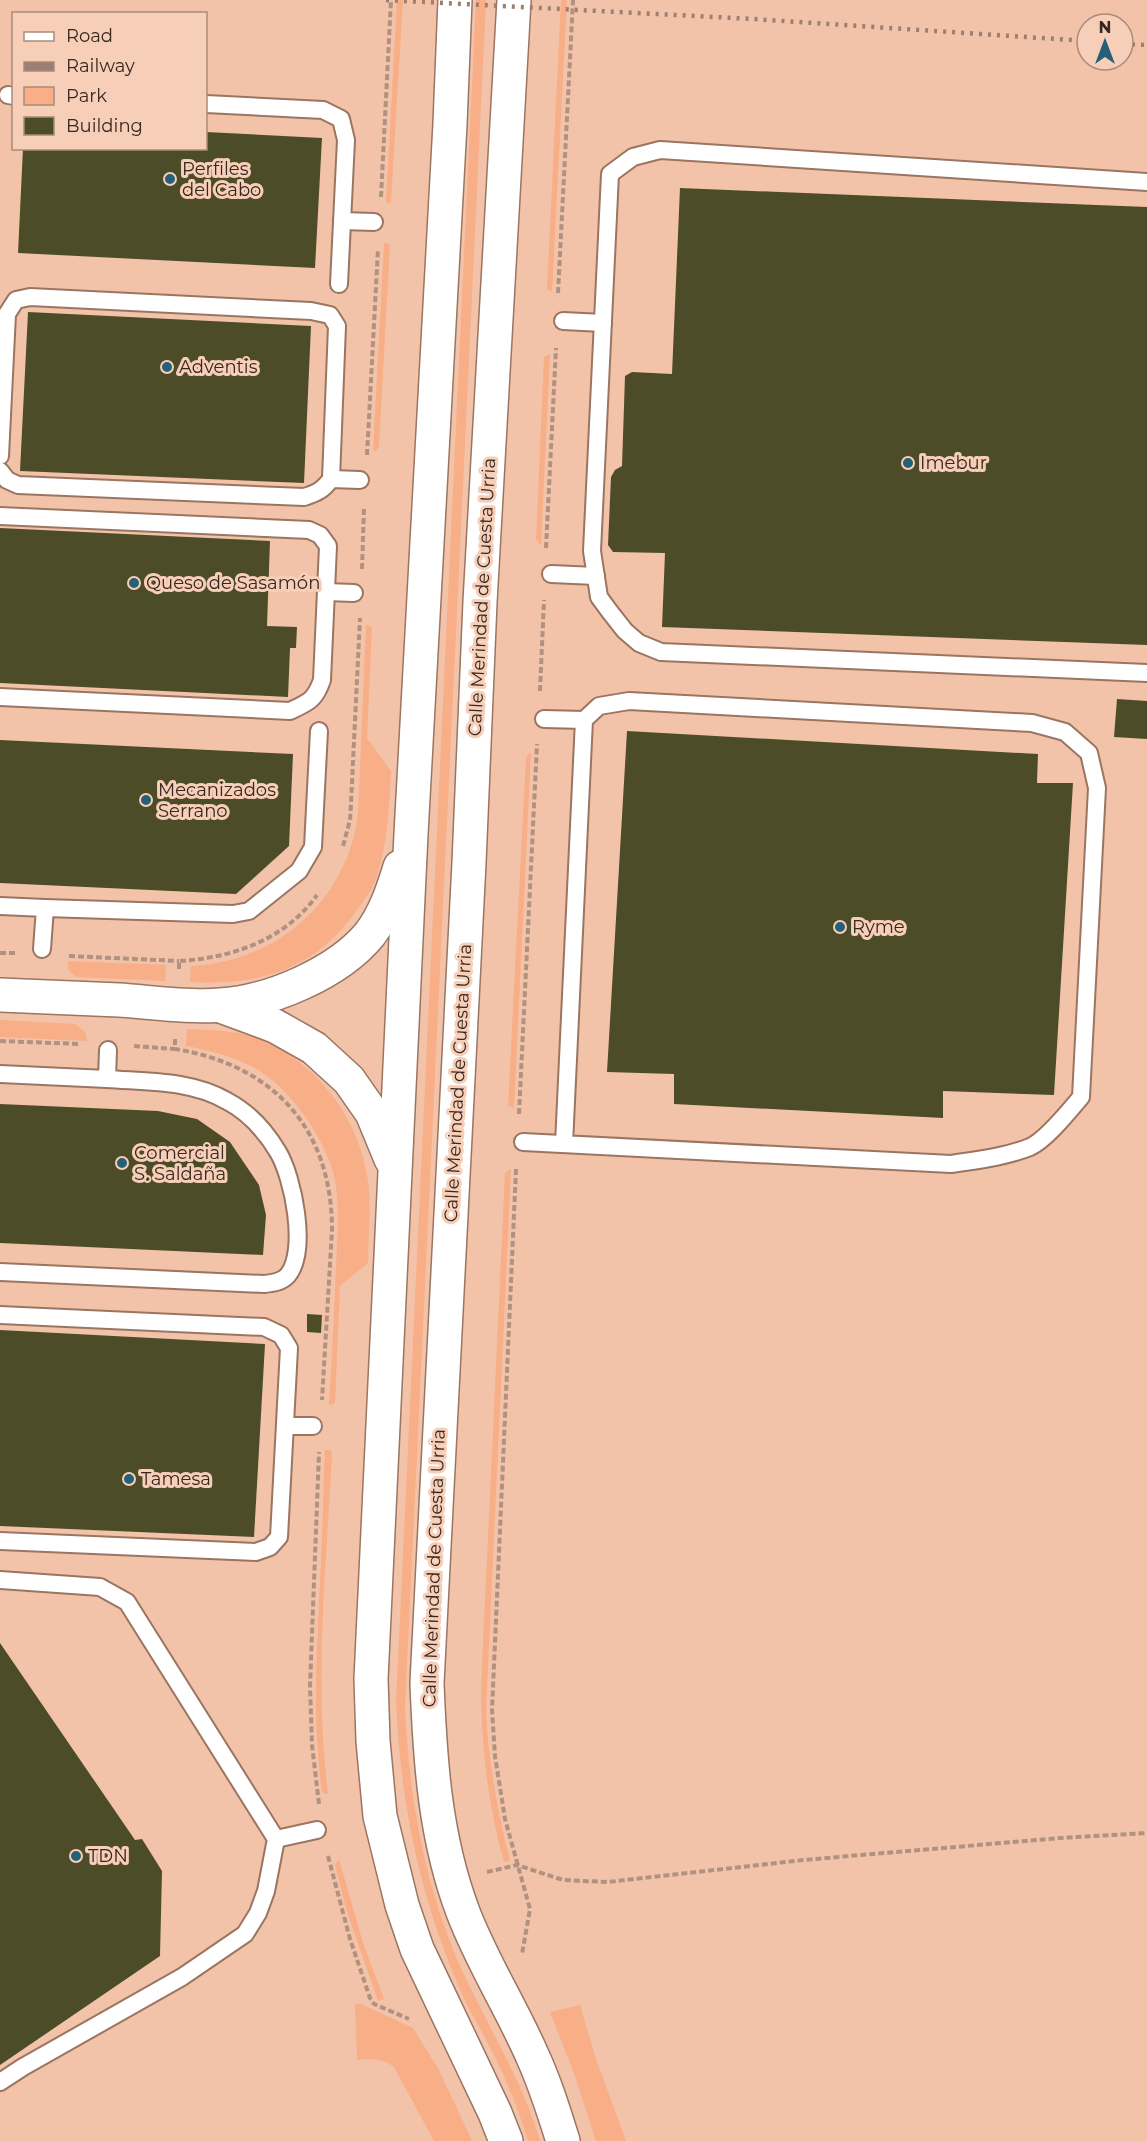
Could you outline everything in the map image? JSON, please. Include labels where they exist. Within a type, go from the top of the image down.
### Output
[{"type":"street","points":[[454,0],[450,124],[411,834],[371,1679],[373,1741],[380,1816],[402,1905],[417,1949],[491,2104],[506,2141]]},
{"type":"street","name":"Calle Merindad de Cuesta Urria","points":[[514,0],[480,602],[427,1683],[433,1787],[440,1832],[457,1890],[486,1964],[532,2054],[563,2141]]},
{"type":"street","points":[[0,995],[220,1005],[286,990],[327,969],[348,955],[370,933],[391,897],[411,834]]},
{"type":"street","points":[[220,1005],[275,1026],[314,1048],[349,1080],[372,1113],[395,1169]]},
{"type":"lane","points":[[207,104],[323,110],[341,119],[346,140],[339,284]]},
{"type":"lane","points":[[1147,182],[660,150],[633,157],[610,174],[592,551],[599,597],[624,631],[639,643],[661,652],[1147,673]]},
{"type":"lane","points":[[342,221],[374,222]]},
{"type":"lane","points":[[0,456],[7,314],[16,300],[30,297],[311,310],[330,315],[337,326],[331,479],[324,489],[304,497],[18,485],[7,480],[0,471]]},
{"type":"lane","points":[[563,321],[603,322]]},
{"type":"lane","points":[[331,479],[360,480]]},
{"type":"lane","points":[[0,516],[309,530],[320,535],[328,546],[322,680],[318,693],[310,702],[290,711],[0,697]]},
{"type":"lane","points":[[551,574],[596,576]]},
{"type":"lane","points":[[326,592],[354,593]]},
{"type":"lane","points":[[524,1142],[951,1164],[994,1157],[1032,1146],[1061,1121],[1081,1097],[1097,788],[1089,753],[1065,732],[1032,723],[629,701],[599,706],[584,720],[564,1144]]},
{"type":"lane","points":[[544,719],[584,720]]},
{"type":"lane","points":[[0,906],[233,914],[249,911],[299,871],[313,847],[319,731]]},
{"type":"lane","points":[[42,949],[45,908]]},
{"type":"lane","points":[[107,1078],[108,1050]]},
{"type":"lane","points":[[0,1074],[107,1078],[170,1084],[199,1089],[227,1101],[256,1122],[278,1152],[291,1182],[297,1225],[296,1257],[293,1267],[287,1277],[277,1282],[264,1284],[0,1272]]},
{"type":"lane","points":[[0,1315],[264,1327],[282,1335],[290,1348],[279,1537],[270,1547],[256,1552],[0,1541]]},
{"type":"lane","points":[[285,1426],[313,1426]]},
{"type":"lane","points":[[0,1580],[100,1587],[127,1602],[276,1839],[266,1891],[258,1913],[245,1934],[182,1977],[0,2082]]},
{"type":"lane","points":[[276,1839],[317,1830]]},
{"type":"path","points":[[381,202],[391,0]]},
{"type":"path","points":[[558,301],[573,0]]},
{"type":"path","points":[[367,457],[379,242]]},
{"type":"path","points":[[546,554],[556,344]]},
{"type":"path","points":[[362,570],[365,499]]},
{"type":"path","points":[[540,696],[544,596]]},
{"type":"path","points":[[340,853],[351,812],[361,614]]},
{"type":"path","points":[[519,1119],[537,742]]},
{"type":"path","points":[[60,955],[179,961],[206,959],[259,943],[301,914],[318,894]]},
{"type":"path","points":[[0,952],[21,953]]},
{"type":"path","points":[[179,961],[175,1049],[219,1059],[254,1075],[269,1086],[298,1117],[310,1134],[324,1165],[332,1204],[332,1230],[322,1403]]},
{"type":"path","points":[[517,1164],[492,1710],[497,1772],[505,1819],[530,1909],[521,1963]]},
{"type":"path","points":[[319,1449],[310,1686],[312,1745],[320,1810]]},
{"type":"path","points":[[517,1865],[563,1880],[608,1882],[803,1860],[1060,1838],[1147,1833]]},
{"type":"path","points":[[327,1849],[350,1939],[370,1998],[374,2004],[415,2022]]},
{"type":"shaded area","points":[[0,0],[1147,0],[1147,2141],[0,2141]]},
{"type":"green space","points":[[397,0],[403,0],[389,204],[386,202]]},
{"type":"green space","points":[[476,0],[486,0],[405,1707],[410,1773],[420,1839],[437,1903],[460,1966],[514,2074],[540,2141],[528,2141],[505,2080],[459,1987],[433,1917],[414,1848],[402,1777],[396,1703]]},
{"type":"green space","points":[[561,0],[567,0],[552,292],[547,289]]},
{"type":"green space","points":[[384,243],[390,244],[379,446],[376,451],[373,451]]},
{"type":"green space","points":[[550,354],[541,545],[536,539],[544,357]]},
{"type":"green space","points":[[366,624],[372,628],[367,738],[391,771],[385,839],[374,884],[338,933],[321,949],[302,961],[282,971],[260,977],[214,983],[190,982],[191,966],[222,962],[252,953],[279,939],[303,921],[323,899],[339,874],[351,845],[358,814]]},
{"type":"green space","points":[[531,752],[514,1108],[508,1106],[526,758]]},
{"type":"green space","points":[[68,961],[166,965],[165,981],[76,977],[68,969]]},
{"type":"green space","points":[[0,1020],[75,1024],[85,1032],[87,1041],[0,1037]]},
{"type":"green space","points":[[187,1029],[243,1034],[266,1042],[288,1054],[325,1086],[340,1106],[361,1151],[369,1197],[368,1263],[340,1286],[335,1402],[332,1405],[329,1404],[338,1207],[333,1172],[328,1157],[312,1127],[290,1097],[277,1085],[264,1074],[243,1062],[186,1046]]},
{"type":"green space","points":[[511,1169],[486,1711],[494,1787],[510,1861],[504,1862],[486,1775],[481,1687],[505,1173]]},
{"type":"green space","points":[[325,1450],[331,1450],[332,1456],[324,1583],[322,1667],[322,1710],[328,1794],[322,1792],[319,1768],[316,1698]]},
{"type":"green space","points":[[339,1859],[363,1943],[384,1999],[378,2001],[347,1912],[335,1865]]},
{"type":"green space","points":[[355,2004],[361,2004],[413,2028],[439,2070],[472,2141],[434,2141],[394,2067],[377,2060],[357,2060]]},
{"type":"green space","points":[[580,2005],[596,2059],[626,2141],[596,2141],[575,2076],[550,2012]]},
{"type":"building","name":"Perfiles del Cabo","points":[[207,132],[322,138],[315,268],[18,253],[23,150],[207,150]]},
{"type":"building","name":"Imebur","points":[[680,188],[1147,207],[1147,645],[662,627],[665,553],[613,552],[608,545],[611,477],[615,470],[622,466],[625,376],[632,372],[672,374]]},
{"type":"building","name":"Adventis","points":[[28,312],[311,326],[304,483],[20,471]]},
{"type":"building","name":"Queso de Sasamón","points":[[0,528],[270,541],[267,626],[297,627],[296,648],[290,648],[288,697],[0,683]]},
{"type":"building","points":[[1117,699],[1147,701],[1147,739],[1114,737]]},
{"type":"building","name":"Ryme","points":[[627,731],[1038,754],[1037,783],[1073,783],[1054,1095],[943,1091],[943,1118],[674,1104],[674,1074],[607,1072]]},
{"type":"building","name":"Mecanizados Serrano","points":[[0,740],[293,754],[289,846],[236,894],[0,883]]},
{"type":"building","name":"Comercial S. Saldaña","points":[[0,1104],[158,1111],[197,1119],[230,1142],[259,1185],[266,1215],[263,1255],[0,1243]]},
{"type":"building","points":[[307,1314],[322,1315],[321,1333],[307,1332]]},
{"type":"building","name":"Tamesa","points":[[0,1330],[265,1344],[254,1537],[0,1526]]},
{"type":"building","name":"TDN","points":[[0,1643],[135,1840],[142,1839],[162,1871],[160,1956],[0,2065]]},
{"type":"railway","points":[[386,0],[753,19],[1075,40]]},
{"type":"railway","points":[[1135,44],[1147,45]]},
{"type":"place","name":"Perfiles del Cabo","points":[[170,179]]},
{"type":"place","name":"Adventis","points":[[167,367]]},
{"type":"place","name":"Imebur","points":[[908,463]]},
{"type":"place","name":"Queso de Sasamón","points":[[134,583]]},
{"type":"place","name":"Mecanizados Serrano","points":[[146,800]]},
{"type":"place","name":"Ryme","points":[[840,927]]},
{"type":"place","name":"Comercial S. Saldaña","points":[[122,1163]]},
{"type":"place","name":"Tamesa","points":[[129,1479]]},
{"type":"place","name":"TDN","points":[[76,1856]]}]
